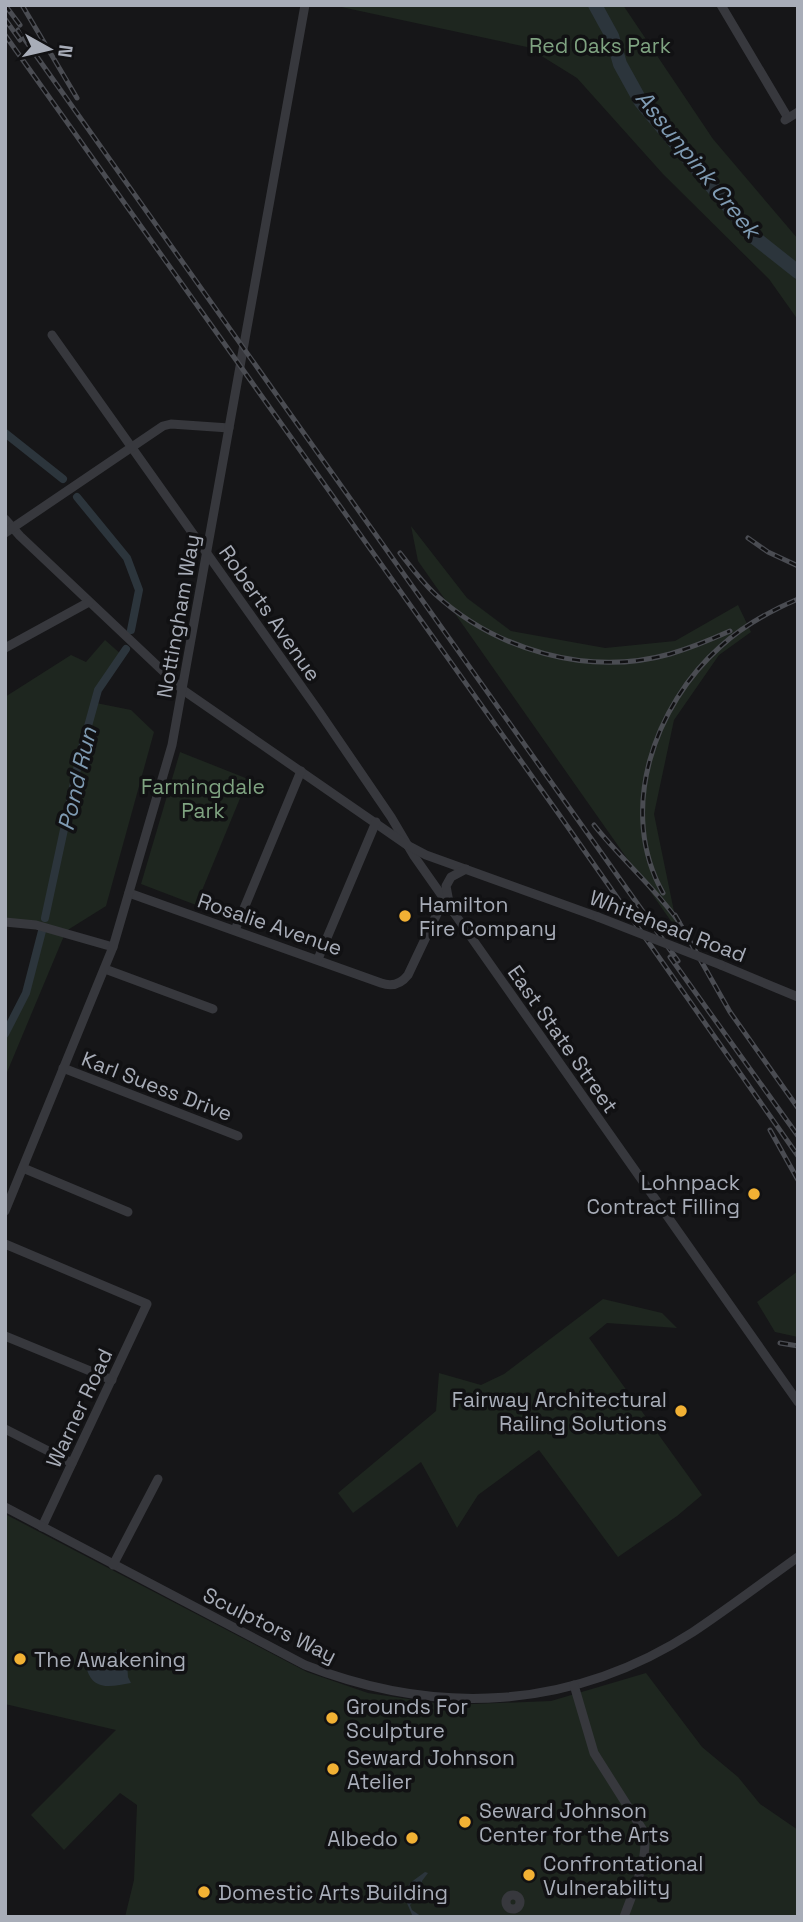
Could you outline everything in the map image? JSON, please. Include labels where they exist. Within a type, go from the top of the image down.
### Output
[{"type":"street","points":[[721,5],[787,119],[798,112]]},
{"type":"street","name":"Nottingham Way","points":[[5,1211],[113,947],[167,765],[183,690],[305,7]]},
{"type":"street","name":"Roberts Avenue","points":[[52,335],[332,732],[407,845]]},
{"type":"street","points":[[9,531],[163,426],[171,424],[229,428]]},
{"type":"street","name":"East State Street","points":[[5,519],[9,531],[89,601],[183,690],[407,845],[798,1402]]},
{"type":"street","points":[[5,648],[89,601]]},
{"type":"street","points":[[234,930],[301,771]]},
{"type":"street","points":[[318,959],[376,822]]},
{"type":"street","name":"Whitehead Road","points":[[407,845],[426,855],[598,917],[798,997]]},
{"type":"street","points":[[447,903],[446,886],[451,877],[466,869]]},
{"type":"street","name":"Rosalie Avenue","points":[[129,893],[387,985],[399,983],[408,975],[447,903]]},
{"type":"street","points":[[5,922],[36,925],[113,947]]},
{"type":"street","points":[[105,969],[212,1009]]},
{"type":"street","name":"Karl Suess Drive","points":[[63,1068],[238,1136]]},
{"type":"street","points":[[23,1167],[128,1212]]},
{"type":"street","name":"Warner Road","points":[[5,1244],[147,1304],[42,1527]]},
{"type":"street","points":[[5,1336],[112,1380]]},
{"type":"street","points":[[5,1429],[72,1463]]},
{"type":"street","points":[[113,1565],[158,1479]]},
{"type":"street","name":"Sculptors Way","points":[[5,1507],[286,1657],[365,1686],[407,1695],[457,1699],[513,1697],[574,1685],[642,1660],[692,1633],[798,1557]]},
{"type":"street","points":[[574,1685],[594,1753],[644,1832],[644,1856],[624,1917]]},
{"type":"green space","name":"Red Oaks Park","points":[[332,5],[623,5],[713,139],[798,239],[798,320],[769,279],[663,174],[577,78],[527,47]]},
{"type":"green space","points":[[411,526],[467,598],[511,631],[605,648],[675,641],[738,605],[751,632],[719,655],[674,720],[654,814],[678,931],[418,561]]},
{"type":"green space","points":[[105,640],[123,656],[91,702],[131,710],[154,732],[106,906],[66,931],[5,1077],[5,1032],[30,986],[41,925],[5,921],[5,697],[71,655],[86,662]]},
{"type":"green space","name":"Farmingdale Park","points":[[180,752],[248,779],[196,905],[141,884]]},
{"type":"green space","points":[[798,1271],[798,1337],[775,1332],[757,1302]]},
{"type":"green space","points":[[603,1299],[662,1313],[677,1328],[607,1323],[589,1338],[702,1495],[618,1557],[539,1450],[478,1495],[457,1528],[421,1462],[353,1513],[338,1493],[436,1411],[439,1373],[481,1385],[504,1374]]},
{"type":"green space","name":"Grounds For Sculpture","points":[[5,1514],[307,1672],[368,1693],[448,1705],[551,1701],[646,1673],[702,1747],[738,1777],[760,1804],[798,1830],[798,1917],[125,1917],[134,1880],[137,1805],[120,1793],[64,1850],[31,1815],[116,1730],[5,1704]]},
{"type":"shaded area","points":[[126,1649],[131,1683],[105,1686],[94,1682],[87,1670],[91,1660]]},
{"type":"shaded area","points":[[425,1872],[428,1873],[422,1881],[424,1895],[410,1905],[412,1910],[422,1917],[413,1917],[403,1894],[410,1883]]},
{"type":"waterway","name":"Assunpink Creek","points":[[595,5],[612,36],[620,64],[641,102],[755,238],[798,272]]},
{"type":"waterway","name":"Pond Run","points":[[5,433],[63,479]]},
{"type":"waterway","name":"Pond Run","points":[[77,497],[127,558],[139,590],[131,630]]},
{"type":"waterway","name":"Pond Run","points":[[45,918],[80,755],[98,690],[126,649]]},
{"type":"waterway","name":"Pond Run","points":[[5,1034],[26,993],[42,931]]},
{"type":"railway","points":[[5,5],[20,25]]},
{"type":"railway","points":[[22,5],[77,98]]},
{"type":"railway","points":[[5,19],[20,40]]},
{"type":"railway","points":[[18,30],[678,961]]},
{"type":"railway","points":[[5,35],[558,813],[798,1156]]},
{"type":"railway","points":[[748,538],[768,552],[798,566]]},
{"type":"railway","points":[[400,553],[430,589],[459,614],[515,644],[545,654],[607,662],[639,660],[678,652],[730,631]]},
{"type":"railway","points":[[663,893],[650,861],[643,828],[643,794],[661,728],[677,698],[697,670],[721,646],[757,620],[798,599]]},
{"type":"railway","points":[[594,825],[679,922]]},
{"type":"railway","points":[[675,915],[730,1012],[798,1108]]},
{"type":"railway","points":[[670,957],[798,1136]]},
{"type":"railway","points":[[770,1130],[798,1180]]},
{"type":"railway","points":[[780,1343],[798,1346]]},
{"type":"place","name":"Hamilton Fire Company","points":[[405,916]]},
{"type":"place","name":"Lohnpack Contract Filling","points":[[754,1194]]},
{"type":"place","name":"Fairway Architectural Railing Solutions","points":[[681,1411]]},
{"type":"place","name":"The Awakening","points":[[20,1659]]},
{"type":"place","name":"Grounds For Sculpture","points":[[332,1718]]},
{"type":"place","name":"Seward Johnson Atelier","points":[[333,1769]]},
{"type":"place","name":"Seward Johnson Center for the Arts","points":[[465,1822]]},
{"type":"place","name":"Albedo","points":[[412,1838]]},
{"type":"place","name":"Confrontational Vulnerability","points":[[529,1875]]},
{"type":"place","name":"Domestic Arts Building","points":[[204,1892]]}]
